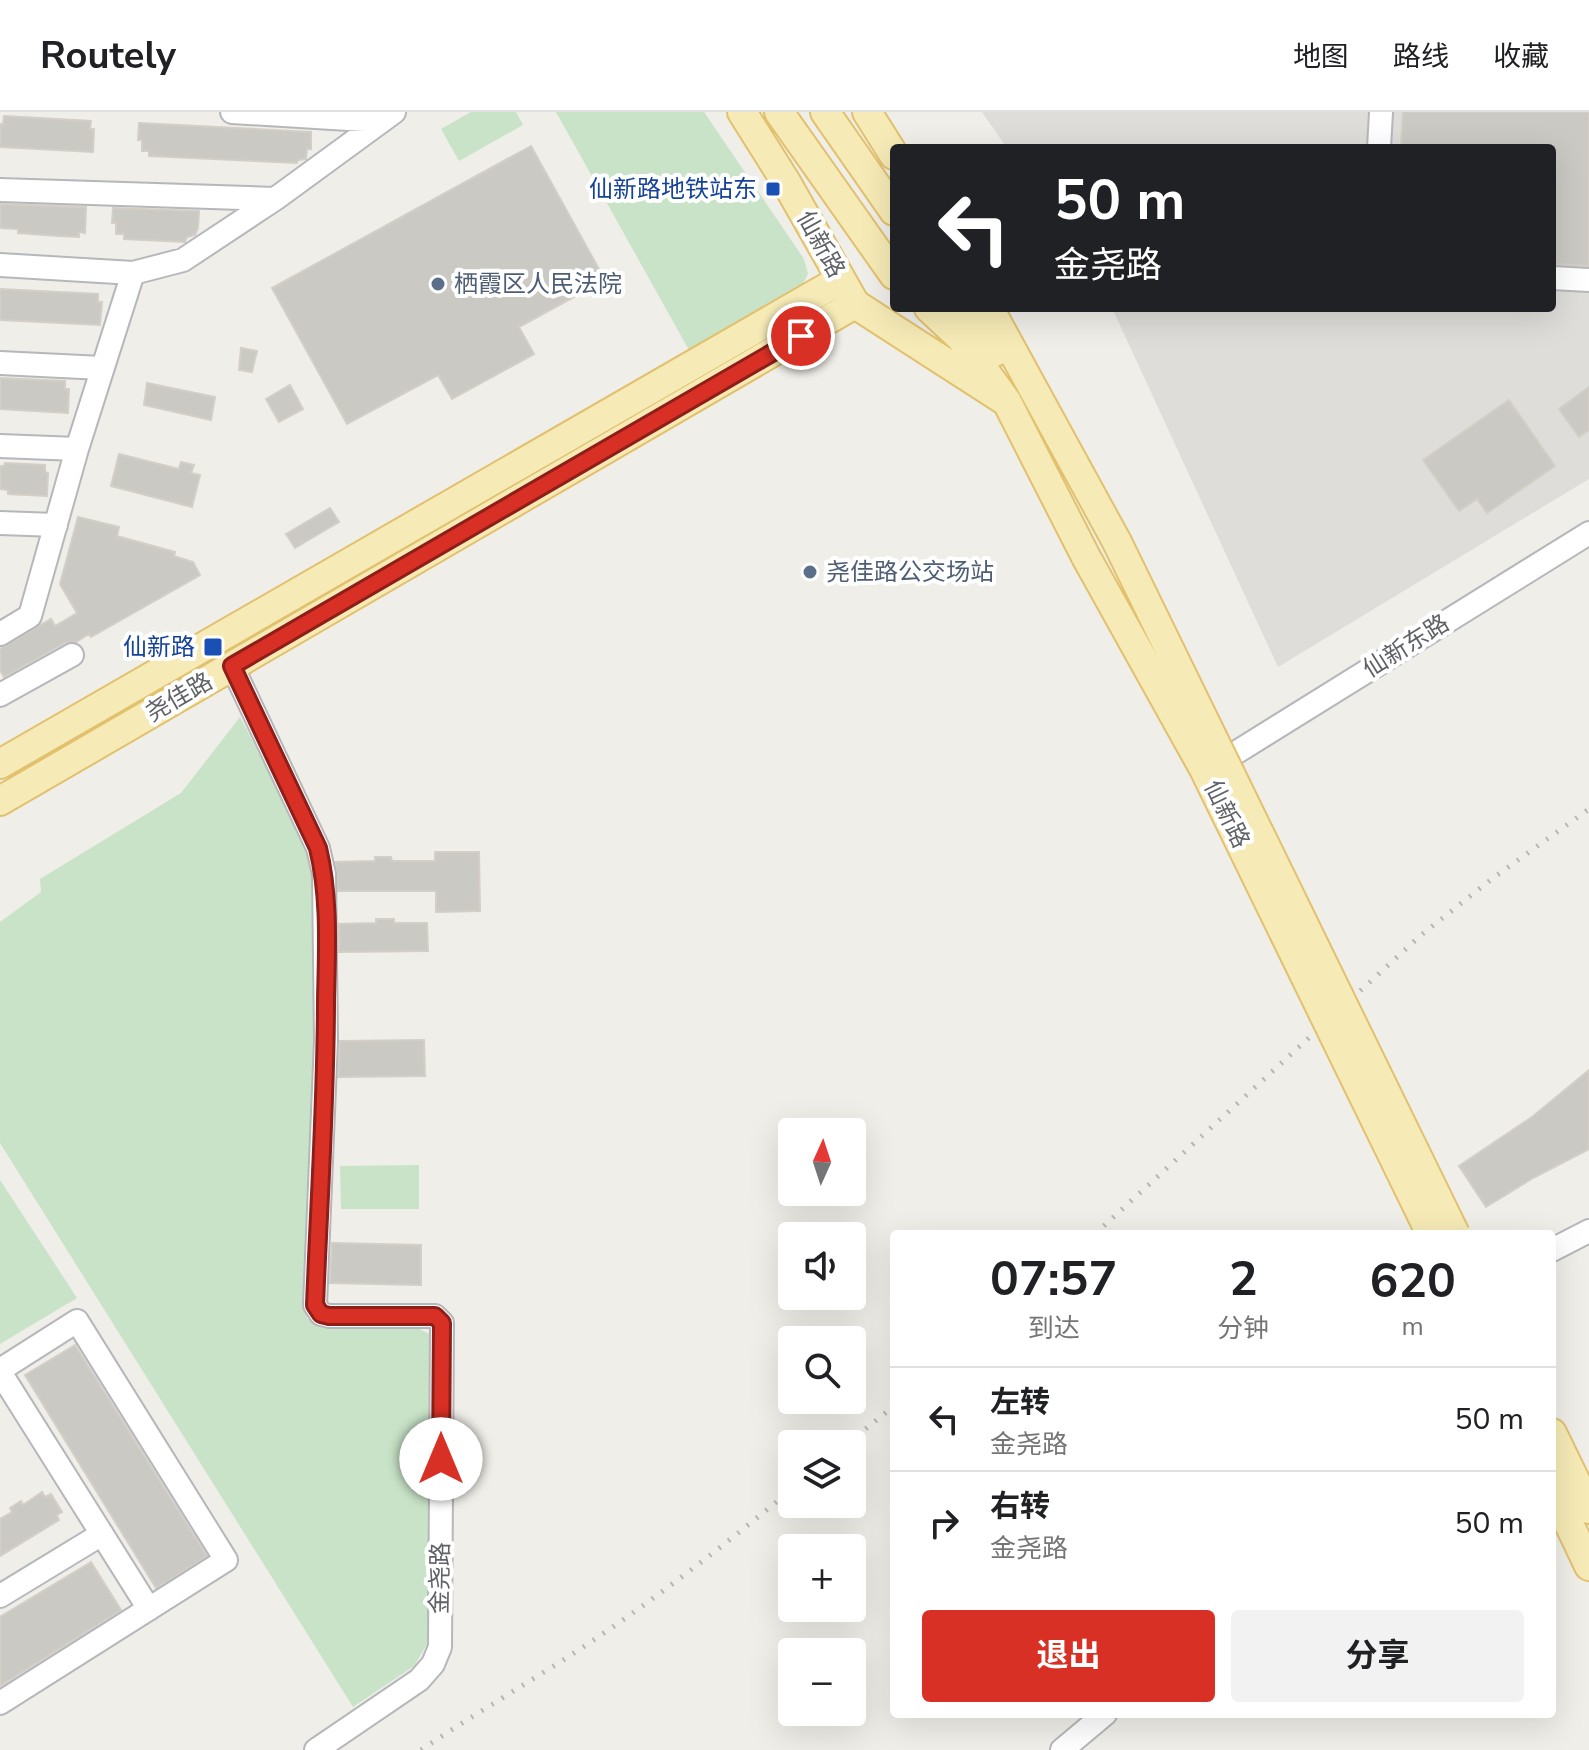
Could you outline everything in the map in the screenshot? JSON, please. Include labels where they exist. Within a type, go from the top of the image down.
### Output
[{"type":"main road","name":"仙新路","points":[[742,112],[786,182],[855,304],[1007,402]]},
{"type":"main road","name":"仙新路","points":[[779,112],[890,269]]},
{"type":"main road","points":[[825,112],[890,205]]},
{"type":"main road","points":[[867,112],[890,149]]},
{"type":"main road","name":"尧佳路","points":[[0,764],[840,280]]},
{"type":"main road","name":"尧佳路","points":[[0,801],[855,304]]},
{"type":"main road","name":"仙新路","points":[[933,312],[961,338],[1007,402],[1086,557],[1204,769],[1429,1230]]},
{"type":"main road","name":"仙新路","points":[[966,312],[1081,474]]},
{"type":"main road","name":"仙新路","points":[[991,312],[1117,542],[1453,1230]]},
{"type":"main road","points":[[1556,1441],[1589,1509]]},
{"type":"main road","points":[[1556,1496],[1589,1566]]},
{"type":"street","points":[[232,112],[388,116]]},
{"type":"street","points":[[1379,144],[1381,112]]},
{"type":"street","points":[[0,265],[133,273],[183,260],[275,199],[388,116]]},
{"type":"street","points":[[0,190],[275,199]]},
{"type":"street","points":[[0,634],[30,616],[77,449],[133,273]]},
{"type":"street","points":[[1556,278],[1589,280]]},
{"type":"street","points":[[0,363],[102,368]]},
{"type":"street","points":[[0,446],[77,449]]},
{"type":"street","points":[[0,523],[56,525]]},
{"type":"street","name":"仙新东路","points":[[1224,760],[1589,533]]},
{"type":"street","points":[[0,695],[72,655]]},
{"type":"street","name":"金尧路","points":[[232,666],[318,848],[324,874],[327,912],[326,1040],[315,1305],[321,1314],[329,1316],[435,1316],[442,1323],[440,1647],[433,1664],[419,1680],[316,1750]]},
{"type":"street","points":[[1556,1248],[1589,1231]]},
{"type":"street","points":[[0,1703],[149,1609],[226,1560],[77,1321],[0,1371],[149,1609]]},
{"type":"street","points":[[0,1596],[102,1534]]},
{"type":"street","points":[[1062,1750],[1100,1718]]},
{"type":"shaded area","points":[[982,112],[1589,112],[1589,479],[1278,667],[1114,312],[1556,312],[1556,144],[1004,144]]},
{"type":"green space","points":[[471,112],[516,112],[523,125],[459,161],[441,129]]},
{"type":"green space","points":[[556,112],[704,112],[804,259],[808,274],[798,293],[689,350]]},
{"type":"green space","points":[[240,717],[315,860],[320,927],[307,1319],[402,1320],[435,1337],[429,1641],[414,1666],[353,1707],[0,1143],[0,922],[41,892],[40,879],[181,793]]},
{"type":"green space","points":[[419,1165],[419,1209],[341,1209],[340,1166]]},
{"type":"green space","points":[[0,1180],[77,1298],[0,1344]]},
{"type":"building","points":[[1403,112],[1589,112],[1589,266],[1556,264],[1556,144],[1401,144]]},
{"type":"building","points":[[4,116],[91,121],[90,129],[94,129],[93,152],[0,147],[0,124],[3,124]]},
{"type":"building","points":[[139,123],[311,132],[311,149],[307,149],[306,159],[297,163],[149,156],[149,151],[142,151],[142,140],[138,140]]},
{"type":"building","name":"栖霞区人民法院","points":[[531,146],[605,280],[519,327],[534,354],[452,399],[438,375],[347,424],[272,288]]},
{"type":"building","points":[[0,204],[86,207],[85,233],[79,232],[79,237],[59,236],[18,233],[18,229],[0,228]]},
{"type":"building","points":[[113,208],[199,211],[198,228],[195,235],[187,237],[185,242],[124,239],[124,234],[116,234],[116,223],[112,223]]},
{"type":"building","points":[[0,289],[98,294],[98,302],[102,302],[100,325],[0,320]]},
{"type":"building","points":[[241,348],[257,351],[252,372],[239,370]]},
{"type":"building","points":[[0,378],[65,381],[65,389],[69,389],[68,413],[0,409]]},
{"type":"building","points":[[147,383],[215,397],[211,420],[144,405]]},
{"type":"building","points":[[290,385],[303,409],[279,422],[266,399]]},
{"type":"building","points":[[1589,387],[1589,430],[1579,437],[1559,409]]},
{"type":"building","points":[[1509,400],[1555,466],[1487,513],[1477,499],[1459,511],[1423,460]]},
{"type":"building","points":[[119,454],[179,469],[181,462],[194,465],[191,473],[200,475],[192,507],[111,486]]},
{"type":"building","points":[[5,463],[45,465],[45,472],[48,473],[47,496],[8,494],[8,490],[0,489],[0,466]]},
{"type":"building","points":[[330,508],[339,522],[295,548],[286,534]]},
{"type":"building","points":[[78,517],[119,527],[117,536],[175,552],[174,556],[193,562],[200,575],[91,637],[89,634],[76,642],[65,643],[4,677],[0,670],[0,649],[51,619],[55,626],[77,613],[60,584]]},
{"type":"building","points":[[435,852],[479,852],[480,911],[436,912],[436,891],[338,891],[335,862],[375,861],[375,857],[391,857],[392,861],[435,861]]},
{"type":"building","points":[[376,919],[394,919],[394,923],[427,923],[428,951],[339,952],[339,924],[376,923]]},
{"type":"building","points":[[424,1040],[425,1076],[338,1077],[340,1041]]},
{"type":"building","points":[[1589,1070],[1589,1149],[1486,1207],[1459,1166],[1532,1117]]},
{"type":"building","points":[[332,1243],[421,1245],[421,1285],[330,1283]]},
{"type":"building","points":[[75,1345],[207,1556],[156,1588],[25,1375]]},
{"type":"building","points":[[42,1492],[45,1497],[51,1494],[62,1512],[57,1515],[59,1520],[0,1556],[0,1519],[12,1512],[10,1508],[21,1501],[23,1505]]},
{"type":"building","points":[[91,1562],[121,1610],[0,1686],[0,1617]]},
{"type":"railway","points":[[1099,1230],[1420,936],[1493,878],[1589,809]]},
{"type":"railway","points":[[864,1430],[890,1409]]},
{"type":"railway","points":[[421,1750],[628,1616],[778,1500]]},
{"type":"place","name":"仙新路地铁站东","points":[[773,189]]},
{"type":"place","name":"栖霞区人民法院","points":[[438,284]]},
{"type":"place","name":"尧佳路公交场站","points":[[810,572]]},
{"type":"place","name":"仙新路","points":[[213,647]]},
{"type":"route","points":[[441,1459],[442,1323],[435,1316],[329,1316],[321,1314],[315,1305],[326,1040],[327,912],[324,874],[318,848],[232,666],[801,336]]}]
